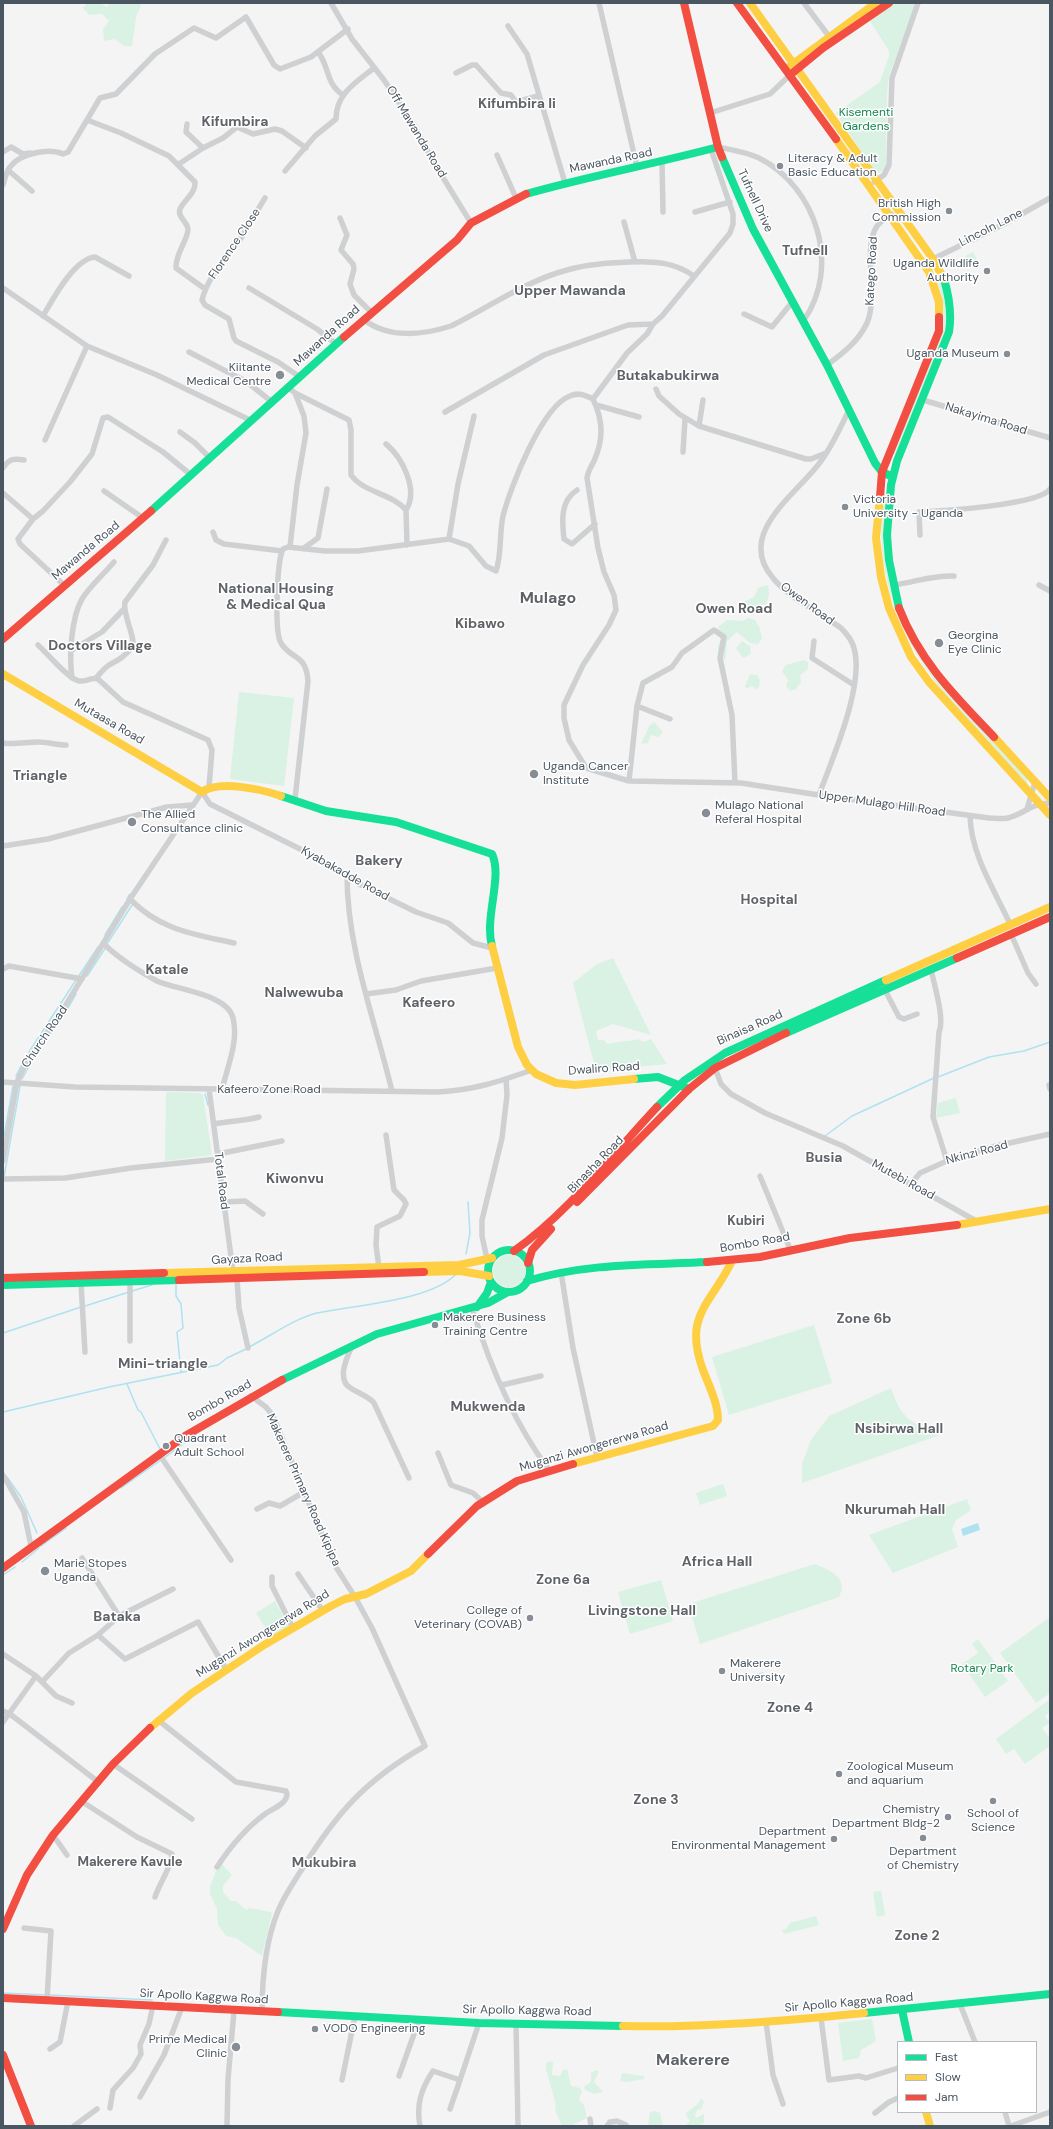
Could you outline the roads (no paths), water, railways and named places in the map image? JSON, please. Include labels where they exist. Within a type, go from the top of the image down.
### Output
[{"type":"main road","name":"Tufnell Drive","points":[[684,3],[710,113],[715,148],[747,217],[804,320],[882,472]]},
{"type":"main road","points":[[737,3],[899,209],[933,259],[943,277],[949,295],[951,321],[944,349],[898,458],[893,477],[887,527],[890,568],[902,612],[921,654],[942,681],[1050,798]]},
{"type":"main road","points":[[750,3],[790,71],[924,265],[935,287],[939,302],[939,331],[882,472],[876,538],[881,577],[889,608],[902,640],[911,657],[935,689],[1050,815]]},
{"type":"main road","points":[[790,71],[876,3]]},
{"type":"main road","points":[[831,38],[889,3]]},
{"type":"main road","name":"Mawanda Road","points":[[3,639],[64,585],[92,563],[272,402],[292,390],[300,377],[363,319],[456,240],[471,223],[516,198],[565,183],[662,162],[715,148]]},
{"type":"main road","points":[[874,459],[889,455],[898,458]]},
{"type":"main road","points":[[882,472],[893,477]]},
{"type":"main road","name":"Mutaasa Road","points":[[3,674],[206,789]]},
{"type":"main road","points":[[935,689],[942,681]]},
{"type":"main road","name":"Dwaliro Road","points":[[206,789],[223,786],[264,790],[295,799],[326,811],[396,822],[492,854],[496,862],[489,926],[492,948],[518,1047],[522,1057],[532,1070],[546,1080],[564,1084],[593,1084],[658,1077],[689,1089]]},
{"type":"main road","name":"Binaisa Road","points":[[514,1250],[538,1234],[678,1085],[708,1061],[734,1048],[1011,926],[1050,907]]},
{"type":"main road","name":"Binaisa Road","points":[[689,1089],[715,1068],[738,1054],[1050,917]]},
{"type":"main road","name":"Binasha Road","points":[[529,1266],[531,1253],[540,1240],[689,1089]]},
{"type":"main road","name":"Bombo Road","points":[[527,1281],[544,1275],[610,1265],[732,1260],[849,1238],[980,1223],[1050,1209]]},
{"type":"main road","points":[[474,1307],[487,1294],[490,1279],[488,1266],[490,1259],[504,1250],[514,1250],[522,1255],[529,1266],[544,1275]]},
{"type":"main road","name":"Gayaza Road","points":[[3,1285],[130,1281],[235,1275],[319,1268],[379,1268],[459,1265],[490,1259]]},
{"type":"main road","name":"Muganzi Awongererwa Road","points":[[3,1929],[27,1875],[53,1835],[97,1781],[158,1720],[226,1669],[323,1610],[340,1601],[366,1594],[414,1569],[461,1520],[483,1502],[517,1481],[549,1470],[713,1426],[719,1417],[716,1403],[699,1356],[694,1332],[700,1314],[732,1260]]},
{"type":"main road","points":[[490,1279],[496,1287],[508,1292],[517,1290],[527,1281],[529,1266]]},
{"type":"main road","name":"Gayaza Road","points":[[3,1278],[460,1271],[490,1279]]},
{"type":"main road","name":"Bombo Road","points":[[3,1568],[185,1436],[252,1396],[377,1334],[493,1301],[508,1292]]},
{"type":"main road","name":"Sir Apollo Kaggwa Road","points":[[3,1998],[478,2023],[667,2027],[821,2018],[1050,1994]]},
{"type":"main road","points":[[902,2010],[909,2041]]},
{"type":"main road","points":[[3,2055],[31,2126]]},
{"type":"main road","points":[[926,2113],[930,2126]]},
{"type":"street","name":"Off Mawanda Road","points":[[331,3],[352,39],[414,125],[434,163],[471,223]]},
{"type":"street","points":[[599,3],[637,167]]},
{"type":"street","points":[[804,3],[831,38]]},
{"type":"street","points":[[869,185],[884,175],[889,165],[892,78],[918,3]]},
{"type":"street","points":[[3,152],[10,147],[23,154],[51,150],[63,154],[68,152],[100,98],[116,94],[155,54],[194,28],[216,38],[246,17],[274,65],[280,69],[318,52],[328,43],[348,30]]},
{"type":"street","points":[[508,26],[526,54],[565,183]]},
{"type":"street","points":[[318,52],[323,60],[328,79],[343,95]]},
{"type":"street","points":[[456,73],[472,65],[476,65],[501,93],[511,95],[516,102],[538,96]]},
{"type":"street","points":[[285,171],[315,136],[336,119],[336,108],[349,87],[374,68]]},
{"type":"street","points":[[710,113],[770,94],[790,71]]},
{"type":"street","points":[[87,120],[154,148],[179,164],[195,182],[195,186],[180,209],[180,216],[188,227],[188,231],[180,250],[176,268],[205,289],[203,302],[229,319],[236,341],[278,362],[300,377]]},
{"type":"street","points":[[187,124],[186,132],[203,148]]},
{"type":"street","points":[[179,164],[203,148],[223,138],[237,127],[253,134],[268,130],[282,131],[306,148]]},
{"type":"street","points":[[594,402],[627,352],[647,334],[653,324],[662,316],[730,233],[734,218],[715,148],[750,154],[772,167],[793,186],[802,197],[812,217],[822,251],[822,269],[816,298],[804,320]]},
{"type":"street","points":[[3,185],[8,170],[14,163],[39,151]]},
{"type":"street","points":[[497,155],[516,198]]},
{"type":"street","points":[[662,162],[663,212]]},
{"type":"street","points":[[8,170],[32,191]]},
{"type":"street","name":"Florence Close","points":[[205,289],[242,236],[265,198]]},
{"type":"street","name":"Lincoln Lane","points":[[924,265],[933,259],[1004,224],[1050,198]]},
{"type":"street","points":[[695,212],[730,202]]},
{"type":"street","name":"Katego Road","points":[[827,365],[855,342],[867,322],[872,300],[871,241],[877,226],[899,209]]},
{"type":"street","points":[[340,218],[347,235],[341,250],[353,264],[354,270],[350,284],[358,300],[371,312]]},
{"type":"street","points":[[624,222],[635,262]]},
{"type":"street","points":[[43,316],[71,274],[84,260],[95,257],[129,276]]},
{"type":"street","points":[[363,319],[378,329],[389,331],[411,333],[436,331],[452,326],[550,275],[568,269],[598,264],[652,261],[677,266],[694,276]]},
{"type":"street","points":[[3,288],[87,346],[164,379],[252,421]]},
{"type":"street","points":[[249,288],[317,330],[336,344]]},
{"type":"street","points":[[744,314],[772,327],[793,301]]},
{"type":"street","points":[[445,412],[544,355],[628,325],[653,324]]},
{"type":"street","points":[[45,440],[87,346]]},
{"type":"street","points":[[189,352],[247,382],[272,402]]},
{"type":"street","points":[[656,389],[659,396],[685,419],[699,426],[806,459],[811,459],[826,453]]},
{"type":"street","points":[[292,390],[349,420],[351,430],[351,475],[359,484],[400,503],[406,510]]},
{"type":"street","points":[[290,547],[297,485],[306,433],[304,416],[292,390]]},
{"type":"street","points":[[214,532],[216,540],[224,544],[282,551],[285,548],[290,547],[331,552],[358,551],[449,539],[469,546],[486,566],[496,571],[503,517],[533,440],[558,403],[565,398],[577,394],[594,402],[639,417]]},
{"type":"street","points":[[699,426],[703,400]]},
{"type":"street","name":"Nakayima Road","points":[[923,400],[1050,438]]},
{"type":"street","name":"Upper Mulago Hill Road","points":[[594,402],[600,418],[602,434],[587,478],[598,548],[604,572],[614,595],[616,610],[612,622],[583,665],[564,705],[564,718],[569,740],[586,768],[629,781],[735,783],[970,816],[1010,818],[1040,804],[1050,803]]},
{"type":"street","name":"Owen Road","points":[[819,796],[849,710],[857,661],[854,648],[848,635],[779,584],[768,572],[760,554],[760,541],[770,521],[812,473],[826,453],[850,410]]},
{"type":"street","points":[[64,585],[18,542],[19,537],[33,519],[43,511],[70,482],[92,454],[101,422],[105,416],[163,452],[190,474]]},
{"type":"street","points":[[449,539],[458,484],[474,416]]},
{"type":"street","points":[[683,452],[685,419]]},
{"type":"street","points":[[180,432],[195,443],[210,458]]},
{"type":"street","points":[[386,444],[393,450],[409,480],[410,504],[406,510],[407,545]]},
{"type":"street","points":[[3,468],[10,459],[15,458],[24,460]]},
{"type":"street","points":[[303,548],[318,538],[327,489]]},
{"type":"street","points":[[920,535],[919,512],[982,507],[1021,501],[1041,496],[1050,489]]},
{"type":"street","points":[[577,490],[570,494],[564,505],[564,539],[572,544],[594,524]]},
{"type":"street","points":[[104,491],[143,518]]},
{"type":"street","points":[[3,493],[33,519]]},
{"type":"street","points":[[72,650],[102,632],[124,606],[153,564],[166,540]]},
{"type":"street","points":[[282,551],[276,621],[277,634],[284,648],[302,661],[306,668],[308,681],[295,799]]},
{"type":"street","points":[[72,678],[72,650],[78,607],[85,595],[114,562]]},
{"type":"street","points":[[894,585],[914,582],[935,576],[954,576]]},
{"type":"street","points":[[1039,585],[1050,591]]},
{"type":"street","points":[[38,645],[72,678],[81,681],[96,678],[106,667],[125,655],[133,646],[133,640],[124,606]]},
{"type":"street","points":[[629,781],[637,706],[643,683],[672,668],[682,653],[712,631],[718,632],[724,637],[720,658],[732,716],[735,783]]},
{"type":"street","points":[[814,641],[812,658],[854,685]]},
{"type":"street","points":[[96,678],[123,702],[208,740],[212,750],[206,789]]},
{"type":"street","points":[[637,706],[670,719]]},
{"type":"street","points":[[3,743],[16,744],[20,742],[45,742],[66,745]]},
{"type":"street","points":[[1027,809],[1035,782]]},
{"type":"street","name":"Church Road","points":[[3,1161],[17,1082],[29,1057],[61,1013],[130,899],[192,805],[206,789]]},
{"type":"street","name":"Kyabakadde Road","points":[[206,789],[207,801],[216,807],[300,849],[347,875],[359,884],[416,912],[448,923],[472,943],[492,948]]},
{"type":"street","points":[[3,846],[48,839],[168,807],[192,805]]},
{"type":"street","points":[[970,816],[970,828],[977,851],[1011,926]]},
{"type":"street","points":[[347,875],[349,916],[366,994],[392,1091]]},
{"type":"street","points":[[130,899],[140,910],[167,926],[185,932],[234,943]]},
{"type":"street","points":[[1011,934],[1028,973],[1036,984]]},
{"type":"street","points":[[104,944],[114,955],[155,980],[179,989],[211,997],[227,1006],[233,1017],[234,1037],[232,1052],[222,1090]]},
{"type":"street","points":[[3,969],[9,966],[82,979]]},
{"type":"street","points":[[366,994],[396,990],[421,981],[497,968]]},
{"type":"street","points":[[931,969],[938,1003],[941,1028],[939,1032],[937,1077],[933,1099],[933,1117],[947,1161]]},
{"type":"street","points":[[885,990],[899,1017],[904,1019],[917,1014]]},
{"type":"street","name":"Mutebi Road","points":[[715,1068],[721,1084],[731,1094],[765,1113],[825,1137],[980,1223]]},
{"type":"street","name":"Kafeero Zone Road","points":[[3,1082],[75,1087],[438,1092],[469,1090],[532,1070]]},
{"type":"street","points":[[490,1259],[482,1236],[482,1220],[502,1138],[507,1095],[506,1079]]},
{"type":"street","name":"Total Road","points":[[209,1090],[239,1308],[248,1348]]},
{"type":"street","points":[[214,1124],[230,1121],[245,1121],[259,1117]]},
{"type":"street","points":[[379,1268],[376,1250],[377,1227],[400,1216],[406,1204],[394,1190],[386,1134]]},
{"type":"street","name":"Nkinzi Road","points":[[914,1186],[915,1179],[920,1173],[947,1161],[996,1146],[1050,1134]]},
{"type":"street","points":[[3,1179],[65,1178],[218,1157],[282,1141]]},
{"type":"street","points":[[760,1176],[790,1249]]},
{"type":"street","points":[[224,1202],[245,1201],[263,1214]]},
{"type":"street","points":[[561,1272],[573,1348],[597,1457]]},
{"type":"street","points":[[130,1281],[130,1341]]},
{"type":"street","points":[[81,1283],[85,1352]]},
{"type":"street","points":[[474,1307],[481,1338],[524,1433],[549,1470]]},
{"type":"street","points":[[352,1346],[345,1362],[344,1382],[348,1387],[368,1397],[374,1403],[409,1478]]},
{"type":"street","points":[[502,1385],[541,1376]]},
{"type":"street","name":"Makerere Primary Road Kipipa","points":[[252,1396],[266,1407],[273,1416],[334,1564],[355,1597],[398,1682],[425,1746],[371,1782],[346,1806],[329,1828],[293,1883],[281,1904],[273,1926],[264,1973],[262,2012]]},
{"type":"street","points":[[438,1453],[451,1485],[473,1493],[483,1502]]},
{"type":"street","points":[[159,1454],[230,1560]]},
{"type":"street","points":[[3,1475],[24,1512],[32,1546]]},
{"type":"street","points":[[258,1509],[269,1503],[280,1506],[304,1492]]},
{"type":"street","points":[[82,1558],[119,1616]]},
{"type":"street","points":[[298,1574],[323,1610]]},
{"type":"street","points":[[272,1576],[272,1586],[293,1628]]},
{"type":"street","points":[[42,1682],[69,1654],[98,1635],[119,1616],[173,1589]]},
{"type":"street","points":[[98,1635],[125,1659],[197,1622],[226,1669]]},
{"type":"street","points":[[3,1654],[36,1676],[56,1696],[72,1703]]},
{"type":"street","points":[[3,1722],[36,1676]]},
{"type":"street","points":[[3,1711],[10,1714],[97,1781]]},
{"type":"street","points":[[158,1720],[236,1782],[286,1791],[287,1794],[285,1800],[264,1815],[246,1831],[217,1867]]},
{"type":"street","points":[[113,1764],[192,1819]]},
{"type":"street","points":[[81,1801],[137,1837],[172,1854],[171,1861],[160,1882],[155,1897]]},
{"type":"street","points":[[53,1835],[67,1855]]},
{"type":"street","points":[[24,1928],[51,1931],[47,2000]]},
{"type":"street","points":[[50,2049],[60,2042],[68,2001]]},
{"type":"street","points":[[960,2004],[975,2041]]},
{"type":"street","points":[[110,2108],[113,2090],[133,2068],[141,2054],[140,2045],[149,2024],[153,2005]]},
{"type":"street","points":[[140,2097],[164,2055],[182,2008]]},
{"type":"street","points":[[227,2126],[228,2079],[234,2011]]},
{"type":"street","points":[[342,2080],[355,2016]]},
{"type":"street","points":[[821,2018],[829,2080],[859,2076],[866,2078],[897,2068]]},
{"type":"street","points":[[399,2076],[419,2020]]},
{"type":"street","points":[[766,2022],[773,2075],[783,2104]]},
{"type":"street","points":[[450,2109],[478,2023]]},
{"type":"street","points":[[516,2023],[518,2126]]},
{"type":"street","points":[[420,2126],[418,2113],[420,2097],[425,2083],[433,2071],[460,2080]]},
{"type":"street","points":[[875,2113],[889,2102],[897,2098]]},
{"type":"street","points":[[74,2126],[96,2109]]},
{"type":"street","points":[[1005,2113],[1010,2126],[1050,2112]]},
{"type":"street","points":[[590,2119],[591,2126]]},
{"type":"street","points":[[607,2126],[613,2121],[626,2124]]},
{"type":"water","points":[[978,1523],[980,1530],[963,1536],[961,1529]]},
{"type":"waterway","points":[[127,899],[130,894]]},
{"type":"waterway","points":[[107,944],[132,905]]},
{"type":"waterway","points":[[105,935],[122,907]]},
{"type":"waterway","points":[[78,977],[98,947]]},
{"type":"waterway","points":[[87,976],[106,947]]},
{"type":"waterway","points":[[29,1052],[76,980]]},
{"type":"waterway","points":[[22,1079],[39,1048],[62,1018],[76,994]]},
{"type":"waterway","points":[[938,1077],[989,1057],[1024,1051],[1050,1042]]},
{"type":"waterway","points":[[16,1076],[22,1064]]},
{"type":"waterway","points":[[825,1136],[852,1116],[934,1078]]},
{"type":"waterway","points":[[3,1142],[13,1086]]},
{"type":"waterway","points":[[4,1177],[20,1086]]},
{"type":"waterway","points":[[205,1094],[208,1105]]},
{"type":"waterway","points":[[466,1254],[470,1233],[468,1202]]},
{"type":"waterway","points":[[249,1347],[299,1319],[317,1313],[391,1301],[411,1296],[444,1283],[456,1274]]},
{"type":"waterway","points":[[132,1291],[152,1285]]},
{"type":"waterway","points":[[176,1285],[176,1296],[181,1304],[183,1328],[177,1332],[181,1372]]},
{"type":"waterway","points":[[85,1306],[129,1292]]},
{"type":"waterway","points":[[3,1333],[81,1307]]},
{"type":"waterway","points":[[3,1412],[109,1387],[218,1365],[227,1358],[246,1349]]},
{"type":"waterway","points":[[127,1384],[138,1410],[141,1412],[160,1449]]},
{"type":"waterway","points":[[164,1458],[196,1434]]},
{"type":"waterway","points":[[121,1488],[161,1460]]},
{"type":"waterway","points":[[7,1477],[21,1497],[37,1533]]},
{"type":"waterway","points":[[41,1546],[66,1528]]},
{"type":"waterway","points":[[22,1562],[39,1548]]},
{"type":"waterway","points":[[3,1575],[15,1567]]},
{"type":"waterway","points":[[759,1674],[763,1673]]},
{"type":"waterway","points":[[3,1993],[46,1995]]},
{"type":"waterway","points":[[50,1995],[152,2000]]},
{"type":"place","name":"Literacy & Adult Basic Education","points":[[780,166]]},
{"type":"place","name":"British High Commission","points":[[949,211]]},
{"type":"place","name":"Uganda Wildlife Authority","points":[[987,271]]},
{"type":"place","name":"Uganda Museum","points":[[1007,354]]},
{"type":"place","name":"Kiitante Medical Centre","points":[[280,375]]},
{"type":"place","name":"Victoria University - Uganda","points":[[845,507]]},
{"type":"place","name":"Georgina Eye Clinic","points":[[939,643]]},
{"type":"place","name":"Uganda Cancer Institute","points":[[534,774]]},
{"type":"place","name":"Mulago National Referal Hospital","points":[[706,813]]},
{"type":"place","name":"The Allied Consultance clinic","points":[[132,822]]},
{"type":"place","name":"Makerere Business Training Centre","points":[[435,1325]]},
{"type":"place","name":"Quadrant Adult School","points":[[166,1446]]},
{"type":"place","name":"Marie Stopes Uganda","points":[[45,1571]]},
{"type":"place","name":"College of Veterinary (COVAB)","points":[[530,1618]]},
{"type":"place","name":"Makerere University","points":[[722,1671]]},
{"type":"place","name":"Zoological Museum and aquarium","points":[[839,1774]]},
{"type":"place","name":"School of Science","points":[[993,1801]]},
{"type":"place","name":"Chemistry Department Bldg-2","points":[[948,1817]]},
{"type":"place","name":"Department of Chemistry","points":[[923,1838]]},
{"type":"place","name":"Department Environmental Management","points":[[834,1839]]},
{"type":"place","name":"VODO Engineering","points":[[315,2029]]},
{"type":"place","name":"Prime Medical Clinic","points":[[236,2047]]},
{"type":"district","name":"Kifumbira Ii","points":[[517,104]]},
{"type":"district","name":"Kifumbira","points":[[235,122]]},
{"type":"district","name":"Tufnell","points":[[805,251]]},
{"type":"district","name":"Upper Mawanda","points":[[570,291]]},
{"type":"district","name":"Butakabukirwa","points":[[668,376]]},
{"type":"district","name":"National Housing & Medical Qua","points":[[276,598]]},
{"type":"district","name":"Mulago","points":[[548,599]]},
{"type":"district","name":"Owen Road","points":[[734,609]]},
{"type":"district","name":"Kibawo","points":[[480,624]]},
{"type":"district","name":"Doctors Village","points":[[100,646]]},
{"type":"district","name":"Triangle","points":[[40,776]]},
{"type":"district","name":"Bakery","points":[[379,861]]},
{"type":"district","name":"Hospital","points":[[769,900]]},
{"type":"district","name":"Katale","points":[[167,970]]},
{"type":"district","name":"Nalwewuba","points":[[304,993]]},
{"type":"district","name":"Kafeero","points":[[429,1003]]},
{"type":"district","name":"Busia","points":[[824,1158]]},
{"type":"district","name":"Kiwonvu","points":[[295,1179]]},
{"type":"district","name":"Kubiri","points":[[746,1222]]},
{"type":"district","name":"Zone 6b","points":[[864,1319]]},
{"type":"district","name":"Mini-triangle","points":[[163,1364]]},
{"type":"district","name":"Mukwenda","points":[[488,1407]]},
{"type":"district","name":"Nsibirwa Hall","points":[[899,1429]]},
{"type":"district","name":"Nkurumah Hall","points":[[895,1510]]},
{"type":"district","name":"Africa Hall","points":[[717,1562]]},
{"type":"district","name":"Zone 6a","points":[[563,1580]]},
{"type":"district","name":"Livingstone Hall","points":[[642,1611]]},
{"type":"district","name":"Bataka","points":[[117,1617]]},
{"type":"district","name":"Zone 4","points":[[790,1708]]},
{"type":"district","name":"Zone 3","points":[[656,1800]]},
{"type":"district","name":"Makerere Kavule","points":[[130,1863]]},
{"type":"district","name":"Mukubira","points":[[324,1863]]},
{"type":"district","name":"Zone 2","points":[[917,1936]]},
{"type":"district","name":"Makerere","points":[[693,2061]]},
{"type":"park label","name":"Kisementi Gardens","points":[[866,120]]},
{"type":"park label","name":"Rotary Park","points":[[982,1669]]}]
